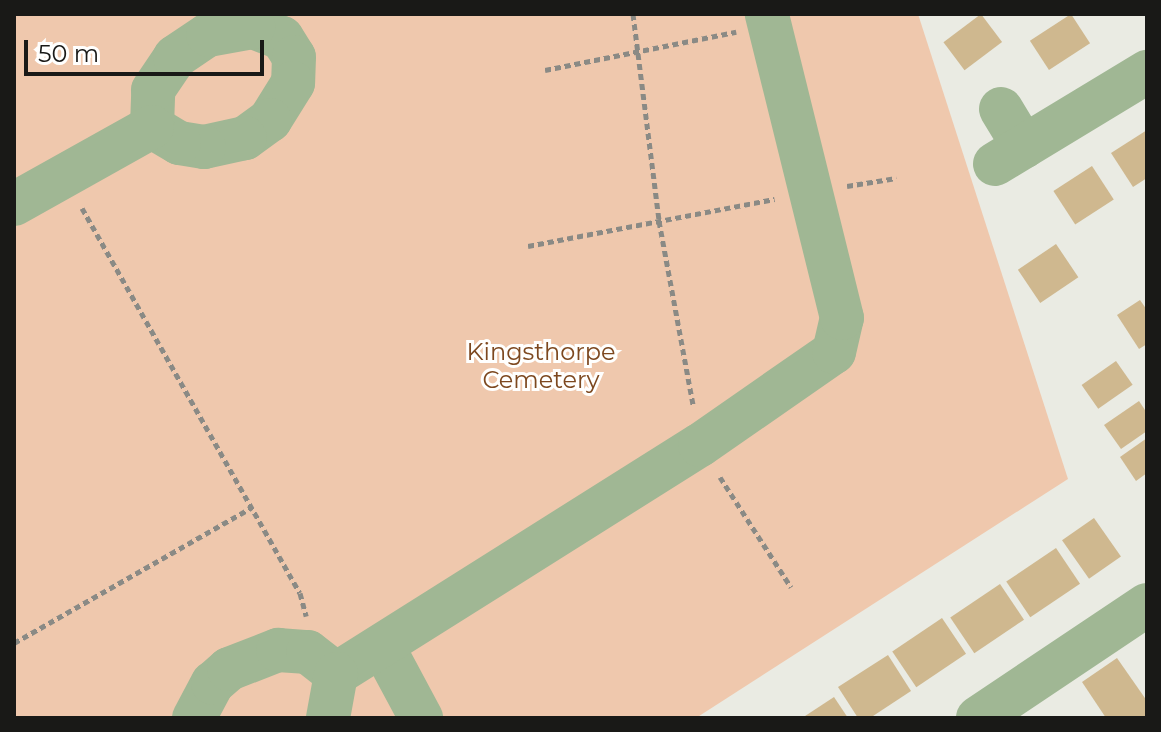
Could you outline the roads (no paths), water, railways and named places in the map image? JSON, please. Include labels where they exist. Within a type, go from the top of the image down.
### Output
[{"type":"street","points":[[194,718],[213,683],[247,659],[278,650],[327,665],[383,647],[825,362],[839,343],[842,318],[768,20]]},
{"type":"street","points":[[1001,109],[1010,155],[1147,72]]},
{"type":"street","points":[[14,204],[152,127]]},
{"type":"street","points":[[978,718],[1027,705],[1147,605]]},
{"type":"street","points":[[383,647],[421,718]]},
{"type":"street","points":[[327,665],[328,718]]},
{"type":"park label","name":"Kingsthorpe Cemetery","points":[[541,366]]}]
